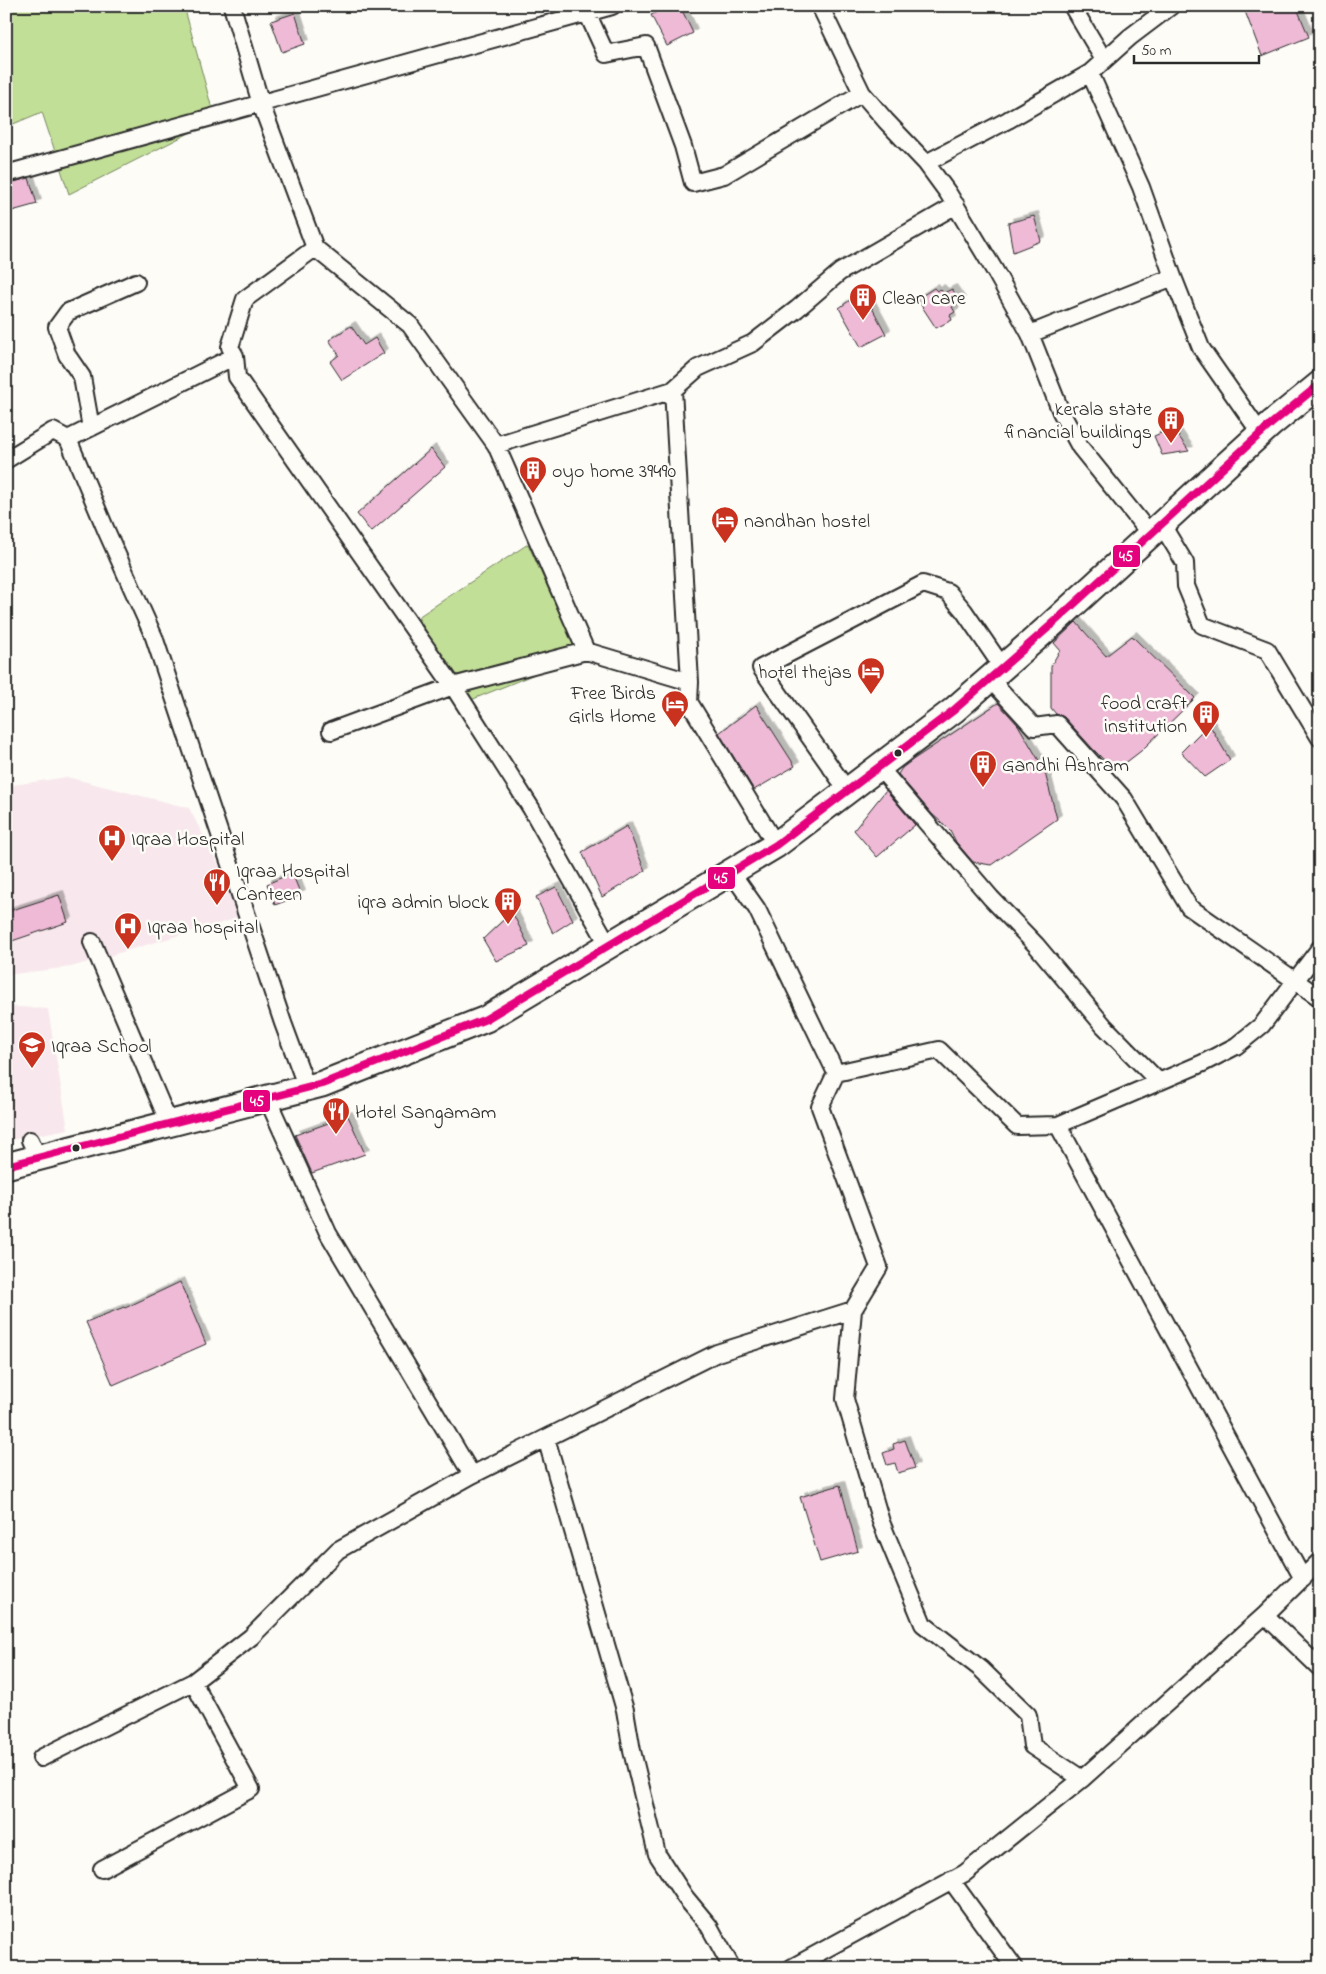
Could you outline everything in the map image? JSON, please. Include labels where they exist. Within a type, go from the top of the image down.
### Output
[{"type":"main road","points":[[6,1166],[31,1150],[169,1123],[322,1084],[486,1019],[609,946],[776,845],[954,710],[1261,434],[1320,384]]},
{"type":"street","points":[[232,6],[261,104],[315,248],[410,325],[496,445],[586,651]]},
{"type":"street","points":[[6,174],[261,104],[585,10],[612,6]]},
{"type":"street","points":[[820,6],[862,93],[926,164],[956,205],[1030,334],[1061,412],[1080,447],[1186,563],[1186,586],[1202,625],[1267,650],[1320,738]]},
{"type":"street","points":[[1072,6],[1104,60]]},
{"type":"street","points":[[926,164],[1090,73],[1130,37],[1171,6]]},
{"type":"street","points":[[585,10],[606,54],[646,46],[682,146],[693,183],[724,175],[862,93]]},
{"type":"street","points":[[1090,73],[1141,187],[1173,277],[1202,348],[1261,434]]},
{"type":"street","points":[[496,445],[673,390],[698,368],[753,344],[840,272],[956,205]]},
{"type":"street","points":[[315,248],[245,300],[230,347],[235,356],[237,377],[453,686],[531,808],[609,946]]},
{"type":"street","points":[[1030,334],[1173,277]]},
{"type":"street","points":[[91,428],[82,377],[67,354],[57,327],[68,312],[136,282]]},
{"type":"street","points":[[68,439],[235,356]]},
{"type":"street","points":[[673,390],[690,682],[688,702],[776,845]]},
{"type":"street","points":[[6,460],[53,431],[68,439],[154,638],[283,1024],[307,1088]]},
{"type":"street","points":[[847,790],[761,668],[923,584],[948,592],[964,611],[997,673],[1034,727],[1057,724],[1124,799],[1189,907],[1320,998]]},
{"type":"street","points":[[331,731],[453,686],[586,651],[690,682]]},
{"type":"street","points":[[878,766],[991,898],[1036,945],[1104,1026],[1159,1082]]},
{"type":"street","points":[[731,872],[757,909],[836,1073]]},
{"type":"street","points":[[92,942],[169,1123]]},
{"type":"street","points":[[836,1073],[939,1050],[1017,1126],[1058,1125],[1203,1063],[1236,1046],[1262,1025],[1320,948]]},
{"type":"street","points":[[836,1073],[820,1107],[879,1267],[853,1310],[844,1399],[881,1522],[923,1624],[981,1668],[1028,1714],[1032,1746],[1082,1779]]},
{"type":"street","points":[[267,1098],[328,1233],[472,1475]]},
{"type":"street","points":[[1058,1125],[1303,1579]]},
{"type":"street","points":[[41,1758],[192,1682],[251,1637],[338,1550],[472,1475],[717,1354],[786,1330],[853,1310]]},
{"type":"street","points":[[546,1438],[624,1710],[657,1854],[685,1897],[710,1926],[732,1968]]},
{"type":"street","points":[[791,1968],[964,1873],[1082,1779],[1265,1615],[1320,1561]]},
{"type":"street","points":[[1265,1615],[1320,1668]]},
{"type":"street","points":[[102,1870],[251,1789],[192,1682]]},
{"type":"street","points":[[952,1880],[1015,1968]]},
{"type":"shaded area","name":"Iqraa Hospital","points":[[67,777],[189,808],[245,916],[71,967],[6,975],[6,786]]},
{"type":"shaded area","name":"Iqraa School","points":[[6,1006],[48,1009],[68,1129],[6,1141]]},
{"type":"green space","points":[[6,6],[184,6],[215,120],[69,194],[42,112],[6,127]]},
{"type":"green space","points":[[528,544],[579,656],[466,702],[418,617]]},
{"type":"building","points":[[669,6],[680,6],[693,33],[667,46],[651,15]]},
{"type":"building","points":[[1243,6],[1296,6],[1309,37],[1262,56]]},
{"type":"building","points":[[295,13],[305,44],[282,52],[271,21]]},
{"type":"building","points":[[29,178],[37,204],[12,211],[6,184]]},
{"type":"building","points":[[1034,216],[1041,241],[1013,252],[1008,223]]},
{"type":"building","points":[[934,288],[937,291],[940,289],[944,293],[952,289],[961,302],[952,307],[955,312],[950,315],[952,320],[936,328],[917,299]]},
{"type":"building","name":"Clean care","points":[[863,291],[886,334],[861,347],[839,308]]},
{"type":"building","points":[[351,326],[364,345],[375,338],[384,353],[342,380],[330,362],[339,355],[329,340]]},
{"type":"building","name":"kerala state financial buildings","points":[[1173,428],[1189,451],[1162,455],[1154,436]]},
{"type":"building","points":[[431,449],[445,467],[371,532],[357,514]]},
{"type":"building","points":[[1076,622],[1106,656],[1132,636],[1195,698],[1141,751],[1115,771],[1064,717],[1056,714],[1051,708],[1051,666],[1060,650],[1054,643]]},
{"type":"building","name":"Gandhi Ashram","points":[[998,703],[1018,725],[1044,769],[1057,819],[991,865],[973,862],[956,842],[950,830],[932,814],[898,774],[902,768],[914,759]]},
{"type":"building","points":[[756,705],[795,766],[754,790],[719,733]]},
{"type":"building","name":"food craft institution","points":[[1209,724],[1230,760],[1205,777],[1181,752]]},
{"type":"building","points":[[886,790],[915,825],[877,857],[854,830]]},
{"type":"building","points":[[627,826],[645,871],[602,897],[582,852]]},
{"type":"building","points":[[292,873],[301,895],[275,905],[267,884]]},
{"type":"building","points":[[556,887],[573,920],[553,933],[536,897]]},
{"type":"building","points":[[59,895],[68,922],[6,943],[6,912]]},
{"type":"building","name":"iqra admin block","points":[[512,912],[529,946],[496,961],[483,939]]},
{"type":"building","points":[[348,1116],[365,1154],[312,1173],[295,1135]]},
{"type":"building","points":[[180,1282],[206,1344],[113,1385],[86,1322],[125,1308]]},
{"type":"building","points":[[905,1440],[915,1468],[898,1473],[895,1463],[887,1465],[883,1453],[894,1449],[893,1444]]},
{"type":"building","points":[[840,1485],[858,1551],[820,1562],[800,1497]]},
{"type":"transit line","name":"45","points":[[6,1166],[322,1084],[486,1019],[776,845],[954,710],[1050,626],[1271,424],[1320,384]]},
{"type":"place","name":"Clean care","points":[[863,321]]},
{"type":"place","name":"kerala state financial buildings","points":[[1171,444]]},
{"type":"place","name":"oyo home 39490","points":[[533,494]]},
{"type":"place","name":"nandhan hostel","points":[[725,544]]},
{"type":"place","name":"hotel thejas","points":[[871,695]]},
{"type":"place","name":"Free Birds Girls Home","points":[[675,728]]},
{"type":"place","name":"food craft institution","points":[[1206,738]]},
{"type":"place","name":"Gandhi Ashram","points":[[983,788]]},
{"type":"place","name":"Iqraa Hospital","points":[[112,862]]},
{"type":"place","name":"Iqraa Hospital Canteen","points":[[217,906]]},
{"type":"place","name":"iqra admin block","points":[[508,925]]},
{"type":"place","name":"Iqraa hospital","points":[[128,950]]},
{"type":"place","name":"Iqraa School","points":[[32,1069]]},
{"type":"place","name":"Hotel Sangamam","points":[[336,1135]]}]
